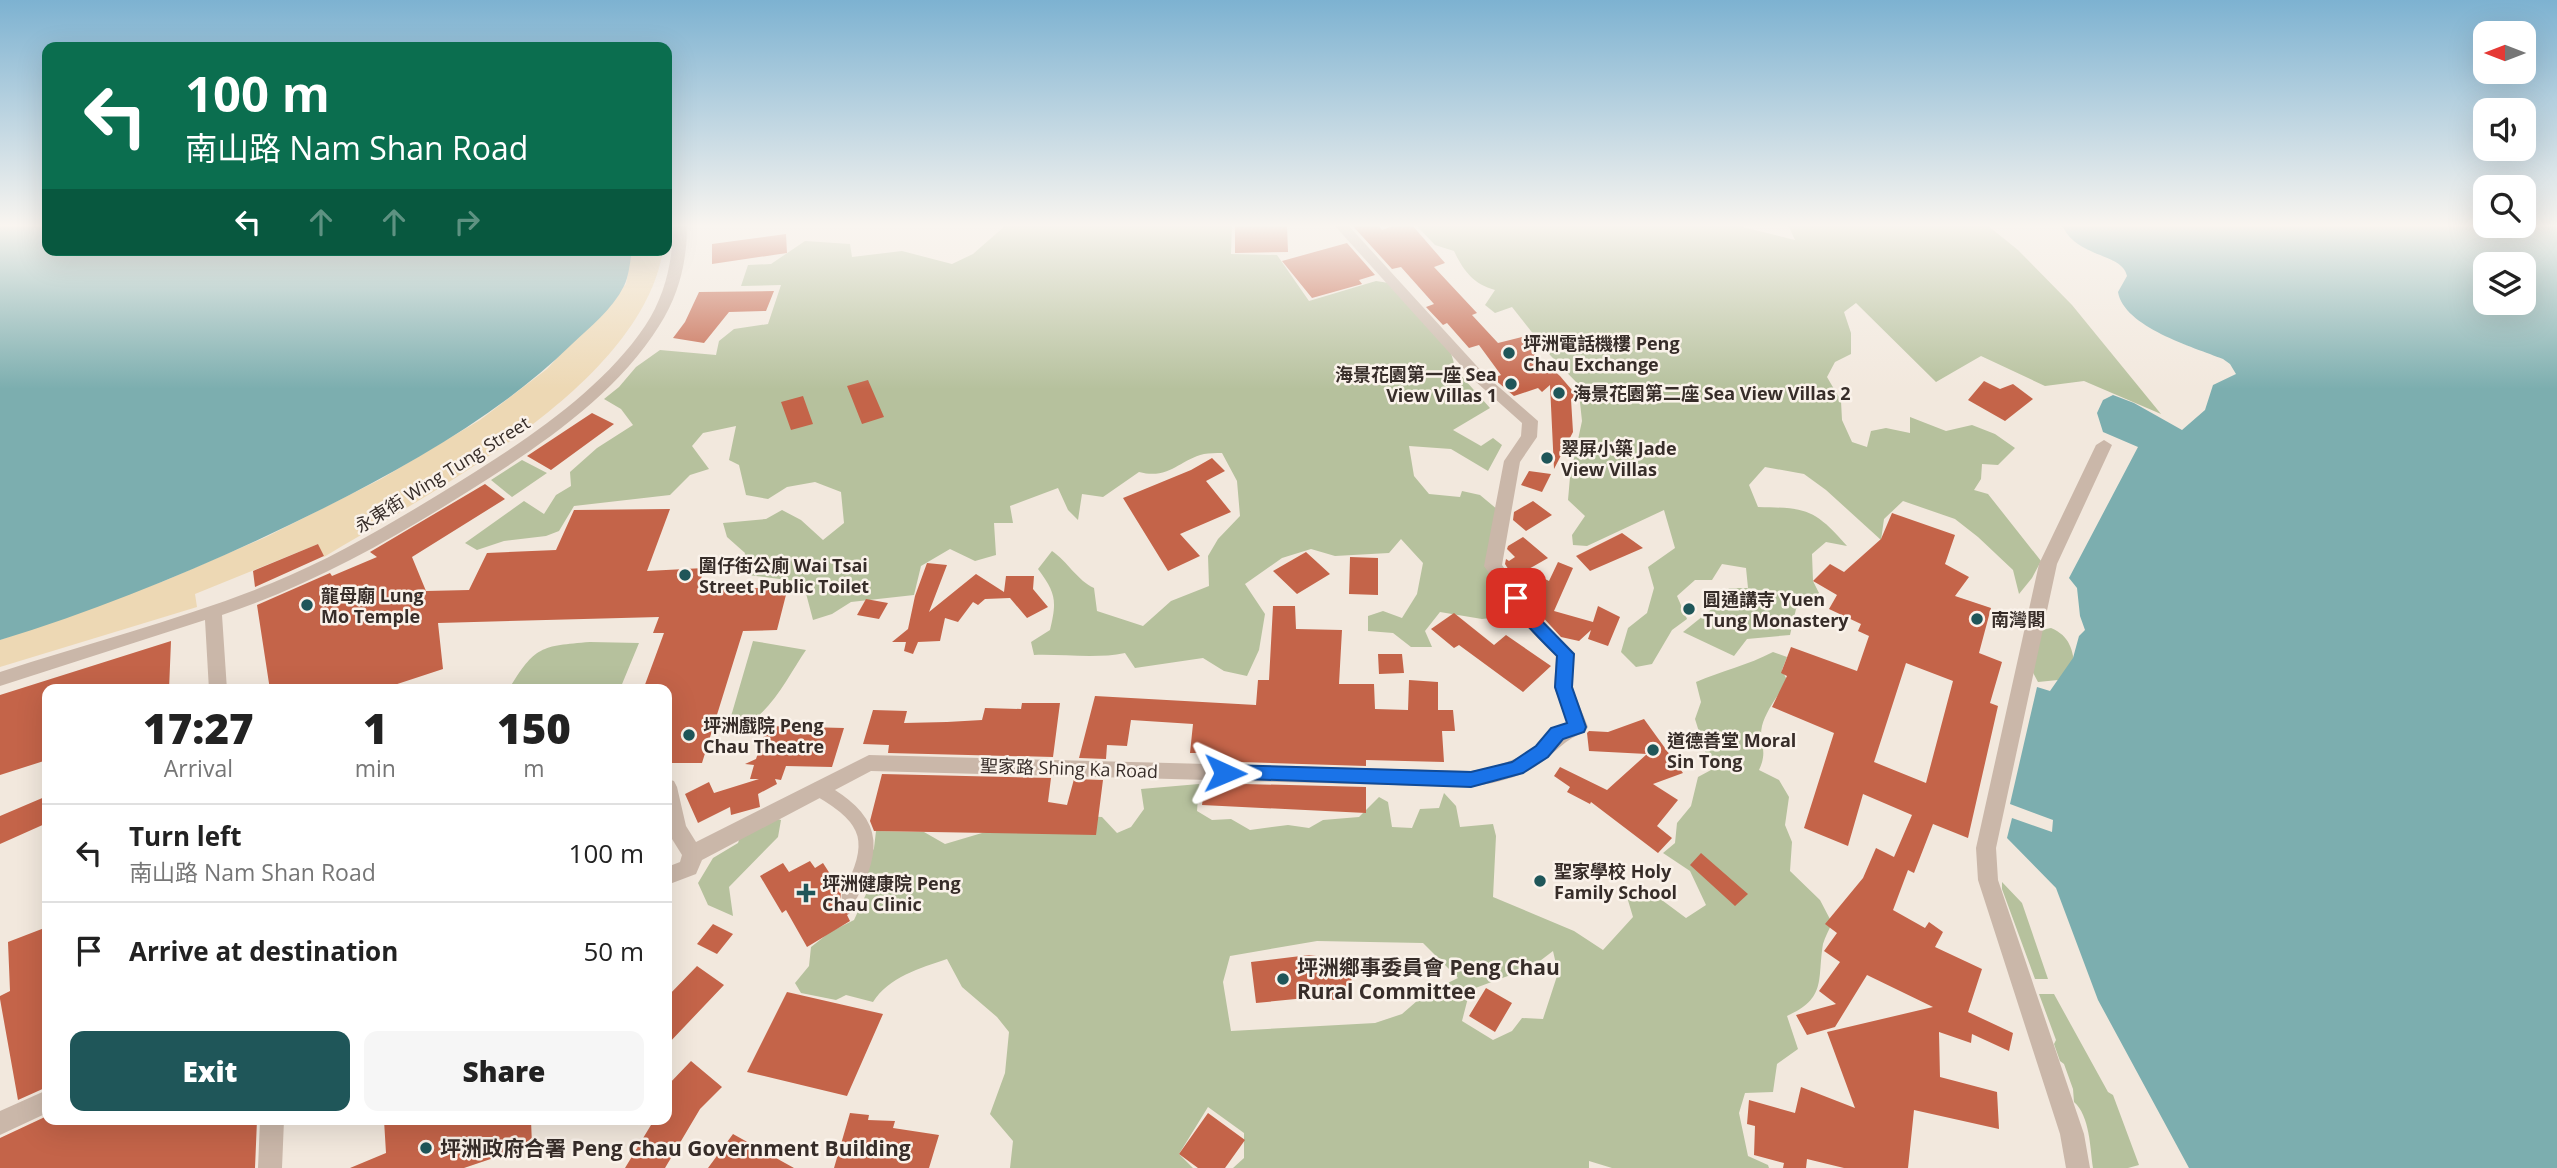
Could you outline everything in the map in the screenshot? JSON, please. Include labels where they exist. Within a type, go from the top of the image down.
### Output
[{"type":"street","name":"永東街 Wing Tung Street","points":[[0,679],[213,611],[291,583],[388,534],[548,431],[602,385],[645,337],[675,280]]},
{"type":"street","name":"聖家路 Shing Ka Road","points":[[672,874],[689,868],[693,854],[869,763],[1471,779],[1517,768],[1542,751],[1558,733],[1577,727],[1563,687],[1565,654],[1530,619],[1493,566],[1513,461],[1529,437],[1530,421],[1480,378],[1390,280]]},
{"type":"street","points":[[2078,1168],[2072,1134],[1988,880],[1986,848],[2048,564],[2104,444]]},
{"type":"street","points":[[213,611],[218,684]]},
{"type":"street","points":[[672,810],[676,829],[693,854]]},
{"type":"street","points":[[0,1123],[42,1103]]},
{"type":"street","points":[[270,1168],[272,1125]]},
{"type":"lane","points":[[819,789],[841,801],[863,822],[869,837],[864,871],[849,897]]},
{"type":"green space","points":[[743,280],[1294,280],[1309,301],[1376,281],[1389,283],[1451,353],[1456,370],[1490,408],[1453,430],[1481,446],[1493,438],[1502,445],[1488,471],[1451,449],[1409,446],[1414,476],[1429,494],[1460,497],[1462,491],[1480,495],[1498,510],[1500,566],[1527,614],[1482,619],[1440,612],[1425,631],[1432,647],[1411,647],[1393,633],[1368,631],[1368,616],[1383,611],[1402,618],[1417,594],[1423,563],[1401,539],[1389,553],[1335,556],[1311,549],[1282,558],[1245,584],[1265,614],[1259,650],[1247,676],[1224,671],[1203,658],[1135,668],[1125,653],[1092,656],[1034,655],[1031,642],[1050,630],[1052,620],[1052,591],[1038,569],[1052,551],[1094,588],[1097,611],[1143,626],[1171,601],[1209,586],[1208,556],[1218,539],[1240,516],[1237,481],[1222,453],[1204,454],[1158,473],[1139,472],[1103,497],[1082,494],[1078,520],[1068,510],[1058,488],[1010,506],[1013,523],[994,523],[996,555],[975,561],[950,549],[921,566],[914,595],[851,602],[832,614],[813,620],[803,582],[740,574],[745,553],[727,537],[723,523],[766,519],[782,510],[801,520],[823,540],[844,523],[841,492],[815,482],[787,487],[768,499],[746,495],[739,465],[729,460],[736,426],[703,433],[692,446],[709,469],[690,475],[670,495],[574,506],[559,531],[546,536],[504,541],[477,550],[465,543],[524,501],[544,514],[556,495],[571,486],[570,472],[597,448],[633,425],[621,409],[604,399],[619,387],[636,367],[660,350],[716,355],[719,341],[734,329],[768,324],[781,285],[741,286]]},
{"type":"green space","points":[[1475,280],[2047,280],[2072,305],[2161,414],[2084,381],[2045,386],[1981,356],[1936,382],[1856,303],[1844,312],[1851,333],[1851,354],[1835,362],[1827,377],[1841,401],[1842,420],[1852,442],[1867,447],[1871,431],[1886,428],[1910,433],[1910,417],[1946,431],[1972,425],[1995,434],[2015,448],[1998,465],[1982,464],[1981,479],[1974,490],[1988,494],[2041,561],[2032,578],[2019,594],[2013,570],[1955,519],[1903,501],[1884,519],[1881,540],[1826,490],[1804,474],[1765,467],[1749,485],[1758,507],[1788,508],[1808,513],[1826,524],[1847,546],[1826,542],[1812,554],[1813,581],[1819,593],[1796,609],[1790,635],[1747,639],[1734,656],[1683,632],[1718,604],[1729,588],[1748,588],[1746,568],[1722,564],[1712,580],[1695,580],[1677,596],[1687,619],[1672,630],[1652,664],[1636,667],[1621,652],[1628,628],[1647,613],[1654,588],[1648,567],[1675,548],[1664,510],[1587,546],[1573,545],[1572,535],[1585,516],[1568,500],[1582,421],[1578,384],[1550,355],[1512,307],[1495,313],[1485,305],[1495,290]]},
{"type":"green space","points":[[522,460],[547,473],[512,497],[491,480]]},
{"type":"green space","points":[[2051,628],[2069,644],[2075,669],[2058,680],[2038,682],[2030,667],[2041,630]]},
{"type":"green space","points":[[753,641],[806,650],[763,711],[740,727],[727,730]]},
{"type":"green space","points":[[590,642],[639,643],[622,684],[512,684],[533,656],[560,645]]},
{"type":"green space","points":[[1773,652],[1787,657],[1782,670],[1788,682],[1770,708],[1762,726],[1763,757],[1759,770],[1779,780],[1789,797],[1785,825],[1792,842],[1790,871],[1820,900],[1832,923],[1823,944],[1818,987],[1809,1002],[1787,1016],[1798,1049],[1777,1064],[1773,1092],[1745,1093],[1739,1113],[1748,1156],[1768,1165],[1769,1168],[1612,1168],[1589,1161],[1589,1168],[1233,1168],[1244,1158],[1244,1133],[1208,1107],[1179,1154],[1193,1168],[1010,1168],[1013,1141],[990,1114],[1005,1073],[1009,1032],[997,1017],[962,987],[947,959],[896,980],[873,1002],[846,995],[836,1000],[801,993],[795,983],[809,966],[811,947],[830,932],[854,920],[867,892],[867,865],[874,848],[876,831],[924,832],[945,844],[982,833],[1068,815],[1102,817],[1117,833],[1131,827],[1144,809],[1141,789],[1199,784],[1197,811],[1212,820],[1231,819],[1250,830],[1288,825],[1309,828],[1323,820],[1359,817],[1379,797],[1388,802],[1392,827],[1412,828],[1420,809],[1439,808],[1444,793],[1456,806],[1460,827],[1493,824],[1496,836],[1493,897],[1574,931],[1603,950],[1633,917],[1627,897],[1651,892],[1686,918],[1706,905],[1690,871],[1663,853],[1675,843],[1677,823],[1691,806],[1698,777],[1711,770],[1695,719],[1701,702],[1696,682]],"holes":[[[1317,941],[1423,943],[1458,978],[1425,994],[1402,1014],[1375,1023],[1231,1031],[1223,982],[1230,956]],[[1553,951],[1558,973],[1543,1019],[1522,1018],[1512,1031],[1493,1040],[1462,1021],[1470,990],[1532,967]]]},
{"type":"green space","points":[[765,815],[781,820],[778,837],[729,887],[733,916],[708,905],[698,883],[713,858],[738,843],[743,828]]},
{"type":"green space","points":[[2002,882],[2022,903],[2048,979],[2035,979],[2002,889]]},
{"type":"green space","points":[[2039,994],[2054,994],[2108,1092],[2113,1095],[2139,1165],[2128,1168],[2093,1168],[2086,1124],[2074,1102],[2073,1089],[2064,1064],[2060,1061],[2054,1044],[2056,1040]]},
{"type":"sand","points":[[627,280],[654,280],[647,300],[616,346],[575,390],[526,430],[473,467],[324,557],[318,544],[195,594],[197,607],[0,667],[0,640],[164,581],[266,537],[381,479],[480,420],[547,369],[626,284]]},
{"type":"water","points":[[0,280],[626,280],[613,303],[600,318],[544,370],[485,415],[422,455],[324,508],[245,546],[124,597],[0,640]]},
{"type":"water","points":[[2125,280],[2473,280],[2473,315],[2536,315],[2536,280],[2557,280],[2557,1168],[2189,1168],[2098,1000],[2056,888],[2007,838],[2012,818],[2052,832],[2053,820],[2010,804],[2037,687],[2050,691],[2073,658],[2079,636],[2085,630],[2080,616],[2077,588],[2069,578],[2138,447],[2103,432],[2097,413],[2103,400],[2113,395],[2134,403],[2182,430],[2205,410],[2213,385],[2236,374],[2223,359],[2162,334],[2133,316],[2123,304],[2118,292]]},
{"type":"building","points":[[1297,280],[1361,280],[1362,284],[1312,298]]},
{"type":"building","points":[[1412,280],[1446,280],[1477,313],[1472,315],[1498,343],[1522,337],[1541,363],[1544,362],[1560,376],[1577,396],[1571,399],[1573,432],[1554,469],[1550,385],[1542,392],[1538,388],[1514,396],[1493,378],[1501,375],[1479,345],[1469,348],[1447,323],[1443,325],[1426,307],[1434,304]]},
{"type":"building","points":[[774,291],[766,311],[729,312],[704,343],[673,338],[685,322],[699,292]]},
{"type":"building","points":[[868,380],[884,417],[862,424],[847,386]]},
{"type":"building","points":[[1984,381],[2000,389],[2013,384],[2033,399],[2005,421],[1968,400]]},
{"type":"building","points":[[803,396],[813,424],[791,430],[781,402]]},
{"type":"building","points":[[592,413],[614,424],[551,470],[527,456]]},
{"type":"building","points":[[1212,458],[1225,471],[1206,481],[1231,512],[1180,534],[1200,556],[1168,571],[1123,498],[1191,470]]},
{"type":"building","points":[[1529,471],[1551,474],[1542,492],[1521,485]]},
{"type":"building","points":[[485,484],[505,499],[412,557],[426,591],[469,590],[487,553],[556,550],[574,510],[670,509],[647,571],[704,568],[698,590],[788,587],[777,630],[743,631],[702,763],[672,763],[672,684],[645,684],[664,633],[653,633],[659,617],[438,623],[443,669],[397,684],[269,684],[257,605],[330,573],[332,576],[377,557],[370,552]]},
{"type":"building","points":[[1533,501],[1552,515],[1526,531],[1513,520],[1514,512]]},
{"type":"building","points":[[1892,513],[1955,535],[1945,564],[1969,577],[1955,596],[1991,608],[1979,653],[2002,662],[1990,703],[1998,706],[1968,838],[1933,824],[1914,873],[1908,870],[1893,910],[1925,928],[1929,922],[1943,932],[1935,947],[1982,969],[1968,1012],[2013,1033],[2009,1051],[1972,1034],[1971,1043],[1939,1032],[1940,1077],[1997,1092],[1999,1129],[1914,1110],[1908,1168],[1844,1168],[1807,1159],[1806,1168],[1783,1168],[1784,1163],[1754,1155],[1755,1126],[1747,1124],[1749,1100],[1795,1113],[1801,1087],[1855,1108],[1827,1032],[1933,1007],[1867,975],[1835,1027],[1807,1035],[1796,1015],[1836,1004],[1819,991],[1840,962],[1824,951],[1837,933],[1825,924],[1863,878],[1876,848],[1894,857],[1912,815],[1863,794],[1848,846],[1804,828],[1834,733],[1772,707],[1787,676],[1781,673],[1791,647],[1857,671],[1869,636],[1858,631],[1861,624],[1829,609],[1837,595],[1813,581],[1830,564],[1844,572],[1881,539]],"holes":[[[1906,663],[1953,681],[1926,783],[1874,762]]]},
{"type":"building","points":[[1622,533],[1643,548],[1590,571],[1576,556]]},
{"type":"building","points":[[1523,537],[1548,558],[1527,570],[1549,581],[1558,562],[1573,568],[1554,611],[1593,622],[1598,606],[1620,617],[1608,646],[1588,639],[1591,630],[1579,641],[1561,637],[1538,612],[1536,609],[1544,592],[1536,596],[1514,578],[1505,564],[1506,559],[1509,561],[1515,557],[1507,549],[1508,546]]},
{"type":"building","points":[[318,544],[324,556],[255,587],[253,571]]},
{"type":"building","points":[[1306,552],[1330,574],[1297,594],[1273,571]]},
{"type":"building","points":[[1350,557],[1378,558],[1378,595],[1349,594]]},
{"type":"building","points":[[927,563],[947,565],[929,612],[976,574],[1004,592],[1006,576],[1034,576],[1033,589],[1048,607],[1027,618],[1010,598],[985,599],[978,605],[973,602],[958,622],[945,618],[940,641],[918,642],[913,654],[904,651],[906,642],[892,642],[908,629],[915,596]]},
{"type":"building","points":[[866,599],[888,603],[879,619],[857,615]]},
{"type":"building","points":[[1273,606],[1295,606],[1296,629],[1342,630],[1339,684],[1374,684],[1375,709],[1408,710],[1409,680],[1438,682],[1438,710],[1453,710],[1455,731],[1442,731],[1444,762],[1366,760],[1366,766],[1208,761],[1209,753],[1190,753],[1193,724],[1131,720],[1127,746],[1107,745],[1106,759],[1079,758],[1095,696],[1256,705],[1258,680],[1269,680]]},
{"type":"building","points":[[1454,613],[1494,645],[1506,635],[1551,666],[1523,692],[1459,645],[1454,648],[1431,629]]},
{"type":"building","points":[[171,641],[169,684],[42,684],[42,762],[0,775],[0,695]]},
{"type":"building","points":[[1378,654],[1402,654],[1404,673],[1379,674]]},
{"type":"building","points":[[1022,703],[1060,703],[1053,757],[888,753],[889,745],[863,744],[873,710],[907,711],[904,723],[947,722],[982,720],[985,708],[1021,709]]},
{"type":"building","points":[[1644,719],[1683,773],[1653,784],[1678,800],[1657,826],[1672,838],[1658,853],[1591,802],[1590,804],[1567,792],[1570,787],[1554,776],[1560,767],[1607,790],[1647,754],[1589,751],[1587,733],[1608,732]]},
{"type":"building","points":[[767,726],[844,728],[832,767],[786,766],[781,780],[775,779],[777,784],[758,794],[760,807],[731,815],[730,807],[698,823],[685,794],[709,782],[714,793],[759,779],[750,779],[754,765],[745,764],[756,759]]},
{"type":"building","points":[[882,774],[1051,778],[1048,802],[1067,805],[1074,779],[1103,780],[1096,835],[874,831],[870,821]]},
{"type":"building","points":[[1205,783],[1366,787],[1366,813],[1202,805]]},
{"type":"building","points":[[42,798],[42,825],[0,844],[0,816]]},
{"type":"building","points":[[1701,853],[1748,894],[1735,906],[1690,865]]},
{"type":"building","name":"坪洲健康院 Peng Chau Clinic","points":[[810,861],[815,868],[823,863],[841,891],[840,902],[853,911],[847,915],[850,921],[807,947],[786,910],[782,913],[760,876],[783,863],[789,872]]},
{"type":"building","points":[[713,924],[733,934],[717,954],[697,944]]},
{"type":"building","points":[[42,929],[42,1089],[18,1100],[0,999],[0,996],[10,991],[8,942]]},
{"type":"building","points":[[1309,955],[1353,961],[1350,1001],[1306,998],[1256,1003],[1251,962]]},
{"type":"building","points":[[697,966],[724,985],[672,1040],[672,992]]},
{"type":"building","points":[[1486,988],[1512,1003],[1495,1032],[1469,1016]]},
{"type":"building","points":[[787,992],[883,1014],[847,1096],[747,1072]]},
{"type":"building","points":[[691,1061],[722,1087],[700,1109],[665,1168],[625,1168],[651,1125],[672,1125],[672,1081]]},
{"type":"building","points":[[850,1113],[869,1115],[868,1120],[895,1121],[893,1128],[939,1135],[929,1168],[834,1168]]},
{"type":"building","points":[[1208,1113],[1245,1140],[1225,1168],[1198,1168],[1179,1154]]},
{"type":"building","points":[[42,1118],[42,1125],[257,1125],[255,1168],[0,1168],[0,1138]]},
{"type":"building","points":[[384,1125],[531,1125],[532,1145],[464,1168],[350,1168],[386,1153]]},
{"type":"building","points":[[733,1134],[794,1168],[708,1168]]},
{"type":"place","name":"坪洲電話機樓 Peng Chau Exchange","points":[[1509,353]]},
{"type":"place","name":"海景花園第一座 Sea View Villas 1","points":[[1511,384]]},
{"type":"place","name":"海景花園第二座 Sea View Villas 2","points":[[1559,393]]},
{"type":"place","name":"翠屏小築 Jade View Villas","points":[[1547,458]]},
{"type":"place","name":"圍仔街公廁 Wai Tsai Street Public Toilet","points":[[685,575]]},
{"type":"place","name":"龍母廟 Lung Mo Temple","points":[[307,605]]},
{"type":"place","name":"圓通講寺 Yuen Tung Monastery","points":[[1689,609]]},
{"type":"place","name":"南灣閣","points":[[1977,619]]},
{"type":"place","name":"坪洲戲院 Peng Chau Theatre","points":[[689,735]]},
{"type":"place","name":"道德善堂 Moral Sin Tong","points":[[1653,750]]},
{"type":"place","name":"聖家學校 Holy Family School","points":[[1540,881]]},
{"type":"place","name":"坪洲健康院 Peng Chau Clinic","points":[[806,893]]},
{"type":"place","name":"坪洲鄉事委員會 Peng Chau Rural Committee","points":[[1283,979]]},
{"type":"place","name":"坪洲政府合署 Peng Chau Government Building","points":[[426,1148]]},
{"type":"route","points":[[1225,773],[1471,779],[1502,774],[1517,768],[1542,751],[1558,733],[1577,727],[1563,687],[1565,654],[1530,619],[1516,598]]}]
